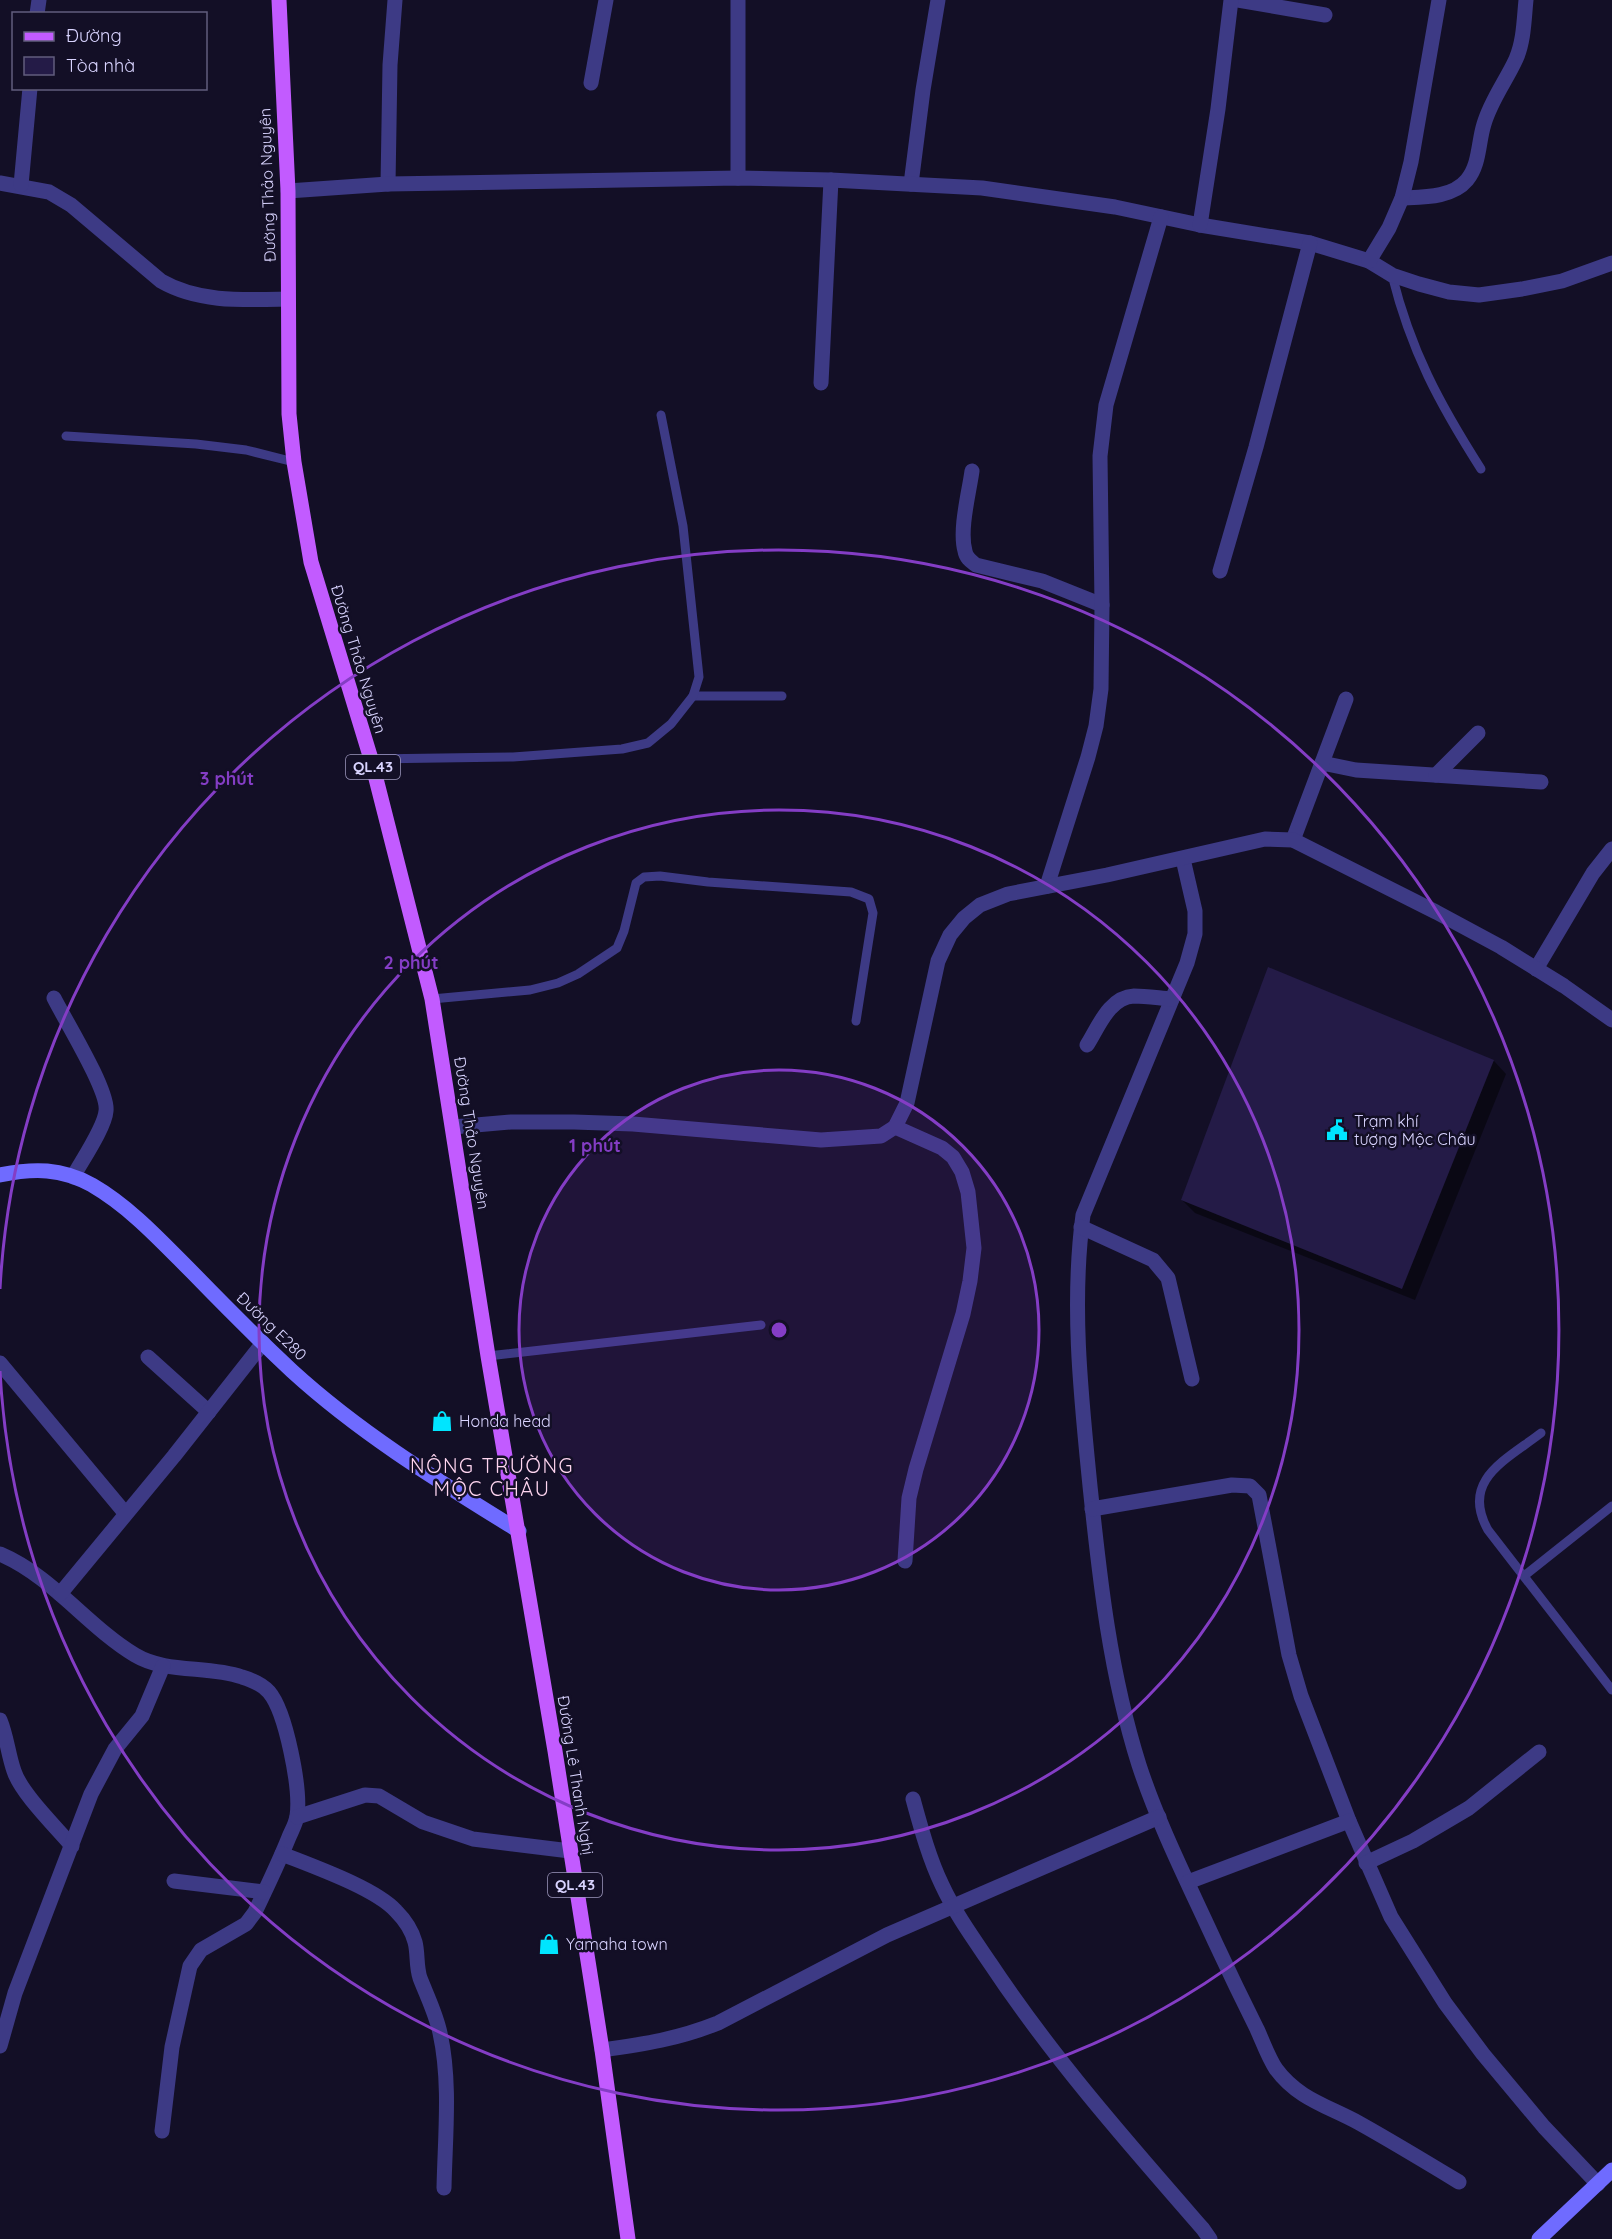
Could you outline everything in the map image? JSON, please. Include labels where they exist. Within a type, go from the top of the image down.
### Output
[{"type":"main road","name":"Đường Thảo Nguyên","points":[[279,0],[288,190],[288,414],[294,462],[311,562],[371,759],[432,999],[488,1356],[519,1531]]},
{"type":"main road","name":"Đường E280","points":[[0,1175],[25,1170],[60,1171],[92,1185],[153,1233],[293,1371],[373,1437],[519,1531]]},
{"type":"main road","name":"Đường Lê Thanh Nghị","points":[[519,1531],[602,2050],[628,2239]]},
{"type":"main road","points":[[1539,2239],[1612,2170]]},
{"type":"street","points":[[388,183],[390,65],[395,0]]},
{"type":"street","points":[[591,83],[606,0]]},
{"type":"street","points":[[738,0],[738,178]]},
{"type":"street","points":[[911,184],[938,0]]},
{"type":"street","points":[[1200,225],[1218,109],[1231,0]]},
{"type":"street","points":[[1238,0],[1325,15]]},
{"type":"street","points":[[1369,261],[1389,228],[1402,198],[1411,162],[1439,0]]},
{"type":"street","points":[[1402,198],[1434,196],[1451,191],[1466,182],[1475,166],[1483,125],[1493,98],[1516,58],[1522,36],[1526,0]]},
{"type":"street","points":[[21,185],[30,90]]},
{"type":"street","points":[[288,190],[388,183],[738,178],[911,184],[982,188],[1115,207],[1200,225],[1310,243],[1369,261],[1392,275],[1449,291],[1479,295],[1562,281],[1612,263]]},
{"type":"street","points":[[821,383],[831,180]]},
{"type":"street","points":[[0,183],[21,185],[49,192],[71,205],[161,281],[176,289],[194,295],[226,299],[288,299]]},
{"type":"street","points":[[1047,886],[1096,726],[1101,689],[1100,456],[1106,405],[1161,217]]},
{"type":"street","points":[[1220,571],[1256,447],[1310,243]]},
{"type":"street","points":[[972,471],[963,535],[969,560],[976,565],[1042,581],[1102,605]]},
{"type":"street","points":[[1293,840],[1346,699]]},
{"type":"street","points":[[1436,775],[1478,733]]},
{"type":"street","points":[[1322,763],[1356,770],[1541,782]]},
{"type":"street","points":[[453,1127],[511,1122],[633,1124],[821,1140],[881,1136],[896,1127],[906,1103],[916,1068],[938,961],[950,935],[964,918],[980,905],[1008,894],[1107,876],[1265,839],[1293,840],[1436,912],[1501,947],[1612,1020]]},
{"type":"street","points":[[1536,969],[1593,873],[1612,849]]},
{"type":"street","points":[[1183,859],[1195,910],[1195,934],[1187,963],[1098,1176],[1083,1215],[1081,1227],[1077,1287],[1079,1353],[1092,1509],[1110,1651],[1127,1725],[1159,1817],[1276,2068],[1308,2099],[1344,2115],[1460,2182]]},
{"type":"street","points":[[1087,1046],[1106,1014],[1123,999],[1133,996],[1172,999]]},
{"type":"street","points":[[54,998],[105,1100],[106,1111],[103,1121],[73,1177]]},
{"type":"street","points":[[896,1127],[942,1148],[953,1157],[962,1172],[968,1192],[974,1248],[963,1314],[909,1498],[905,1561]]},
{"type":"street","points":[[1081,1227],[1153,1260],[1168,1278],[1192,1379]]},
{"type":"street","points":[[60,1594],[263,1343]]},
{"type":"street","points":[[148,1357],[209,1412]]},
{"type":"street","points":[[0,1363],[125,1513]]},
{"type":"street","points":[[1092,1509],[1232,1485],[1250,1486],[1259,1495],[1289,1655],[1301,1696],[1366,1863],[1391,1917],[1445,2003],[1511,2090],[1598,2184]]},
{"type":"street","points":[[0,1554],[12,1559],[60,1594],[117,1643],[137,1656],[164,1666],[239,1676],[256,1682],[270,1693],[282,1721],[297,1782],[297,1817],[264,1892],[246,1924],[201,1950],[190,1966],[172,2047],[162,2130]]},
{"type":"street","points":[[0,2046],[15,1993],[102,1772],[115,1749],[142,1716],[164,1666]]},
{"type":"street","points":[[0,1720],[10,1750],[7,1773],[72,1846]]},
{"type":"street","points":[[1366,1863],[1413,1841],[1460,1814],[1539,1752]]},
{"type":"street","points":[[297,1817],[365,1795],[379,1796],[423,1822],[473,1839],[570,1851]]},
{"type":"street","points":[[913,1799],[936,1872],[953,1907],[1017,2004],[1110,2122],[1210,2239]]},
{"type":"street","points":[[602,2050],[660,2042],[718,2023],[886,1935],[1159,1817]]},
{"type":"street","points":[[1188,1882],[1349,1821]]},
{"type":"street","points":[[282,1854],[337,1876],[377,1896],[395,1909],[406,1923],[415,1941],[419,1976],[435,2015],[446,2064],[444,2188]]},
{"type":"street","points":[[174,1881],[264,1892]]},
{"type":"lane","points":[[1392,275],[1402,316],[1431,385],[1449,420],[1480,469]]},
{"type":"lane","points":[[371,759],[513,757],[622,748],[648,743],[671,724],[693,696],[699,677],[683,526],[661,415]]},
{"type":"lane","points":[[66,436],[196,444],[246,450],[294,462]]},
{"type":"lane","points":[[693,696],[782,696]]},
{"type":"lane","points":[[432,999],[530,990],[558,983],[578,974],[616,948],[624,931],[636,883],[644,877],[660,876],[708,882],[851,892],[868,899],[873,913],[856,1021]]},
{"type":"lane","points":[[488,1356],[761,1325]]},
{"type":"lane","points":[[1541,1433],[1495,1468],[1485,1479],[1478,1496],[1478,1506],[1482,1520],[1611,1687]]},
{"type":"lane","points":[[1524,1576],[1612,1506]]},
{"type":"building","name":"Trạm khí tượng Mộc Châu","points":[[1268,967],[1494,1060],[1402,1289],[1181,1200]]},
{"type":"place","name":"Trạm khí tượng Mộc Châu","points":[[1337,1130]]},
{"type":"place","name":"Honda head","points":[[442,1421]]},
{"type":"place","name":"Yamaha town","points":[[549,1944]]},
{"type":"district","name":"NÔNG TRƯỜNG MỘC CHÂU","points":[[492,1478]]}]
